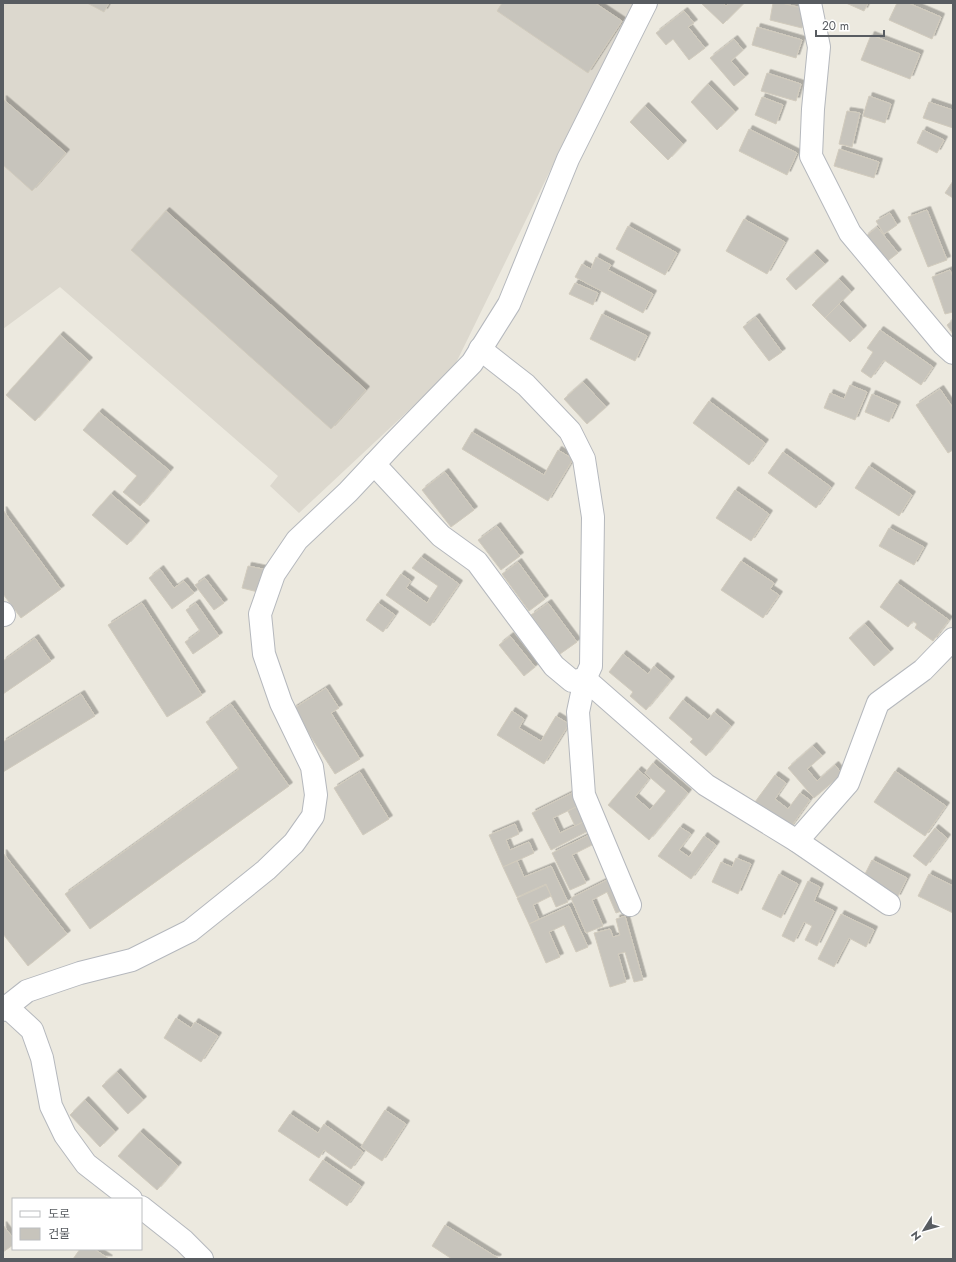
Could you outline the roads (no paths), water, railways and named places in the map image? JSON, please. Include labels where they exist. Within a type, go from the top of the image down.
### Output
[{"type":"street","points":[[130,1198],[86,1164],[65,1135],[51,1106],[42,1058],[32,1030],[5,1008],[28,991],[80,973],[132,960],[190,931],[266,870],[294,843],[313,816],[316,795],[312,768],[281,703],[264,654],[260,614],[274,574],[297,540],[348,492],[472,363],[509,304],[568,159],[646,3]]},
{"type":"street","points":[[810,3],[819,48],[813,109],[811,156],[850,233],[923,321],[953,354]]},
{"type":"street","points":[[480,349],[526,385],[570,431],[584,459],[593,517],[590,666],[585,679],[578,712],[584,795],[630,905]]},
{"type":"street","points":[[374,464],[441,536],[477,562],[554,666],[572,681],[585,679],[706,785],[797,842],[889,904]]},
{"type":"street","points":[[797,842],[848,783],[878,703],[923,670],[953,639]]},
{"type":"street","points":[[142,1208],[184,1241],[202,1259]]}]
